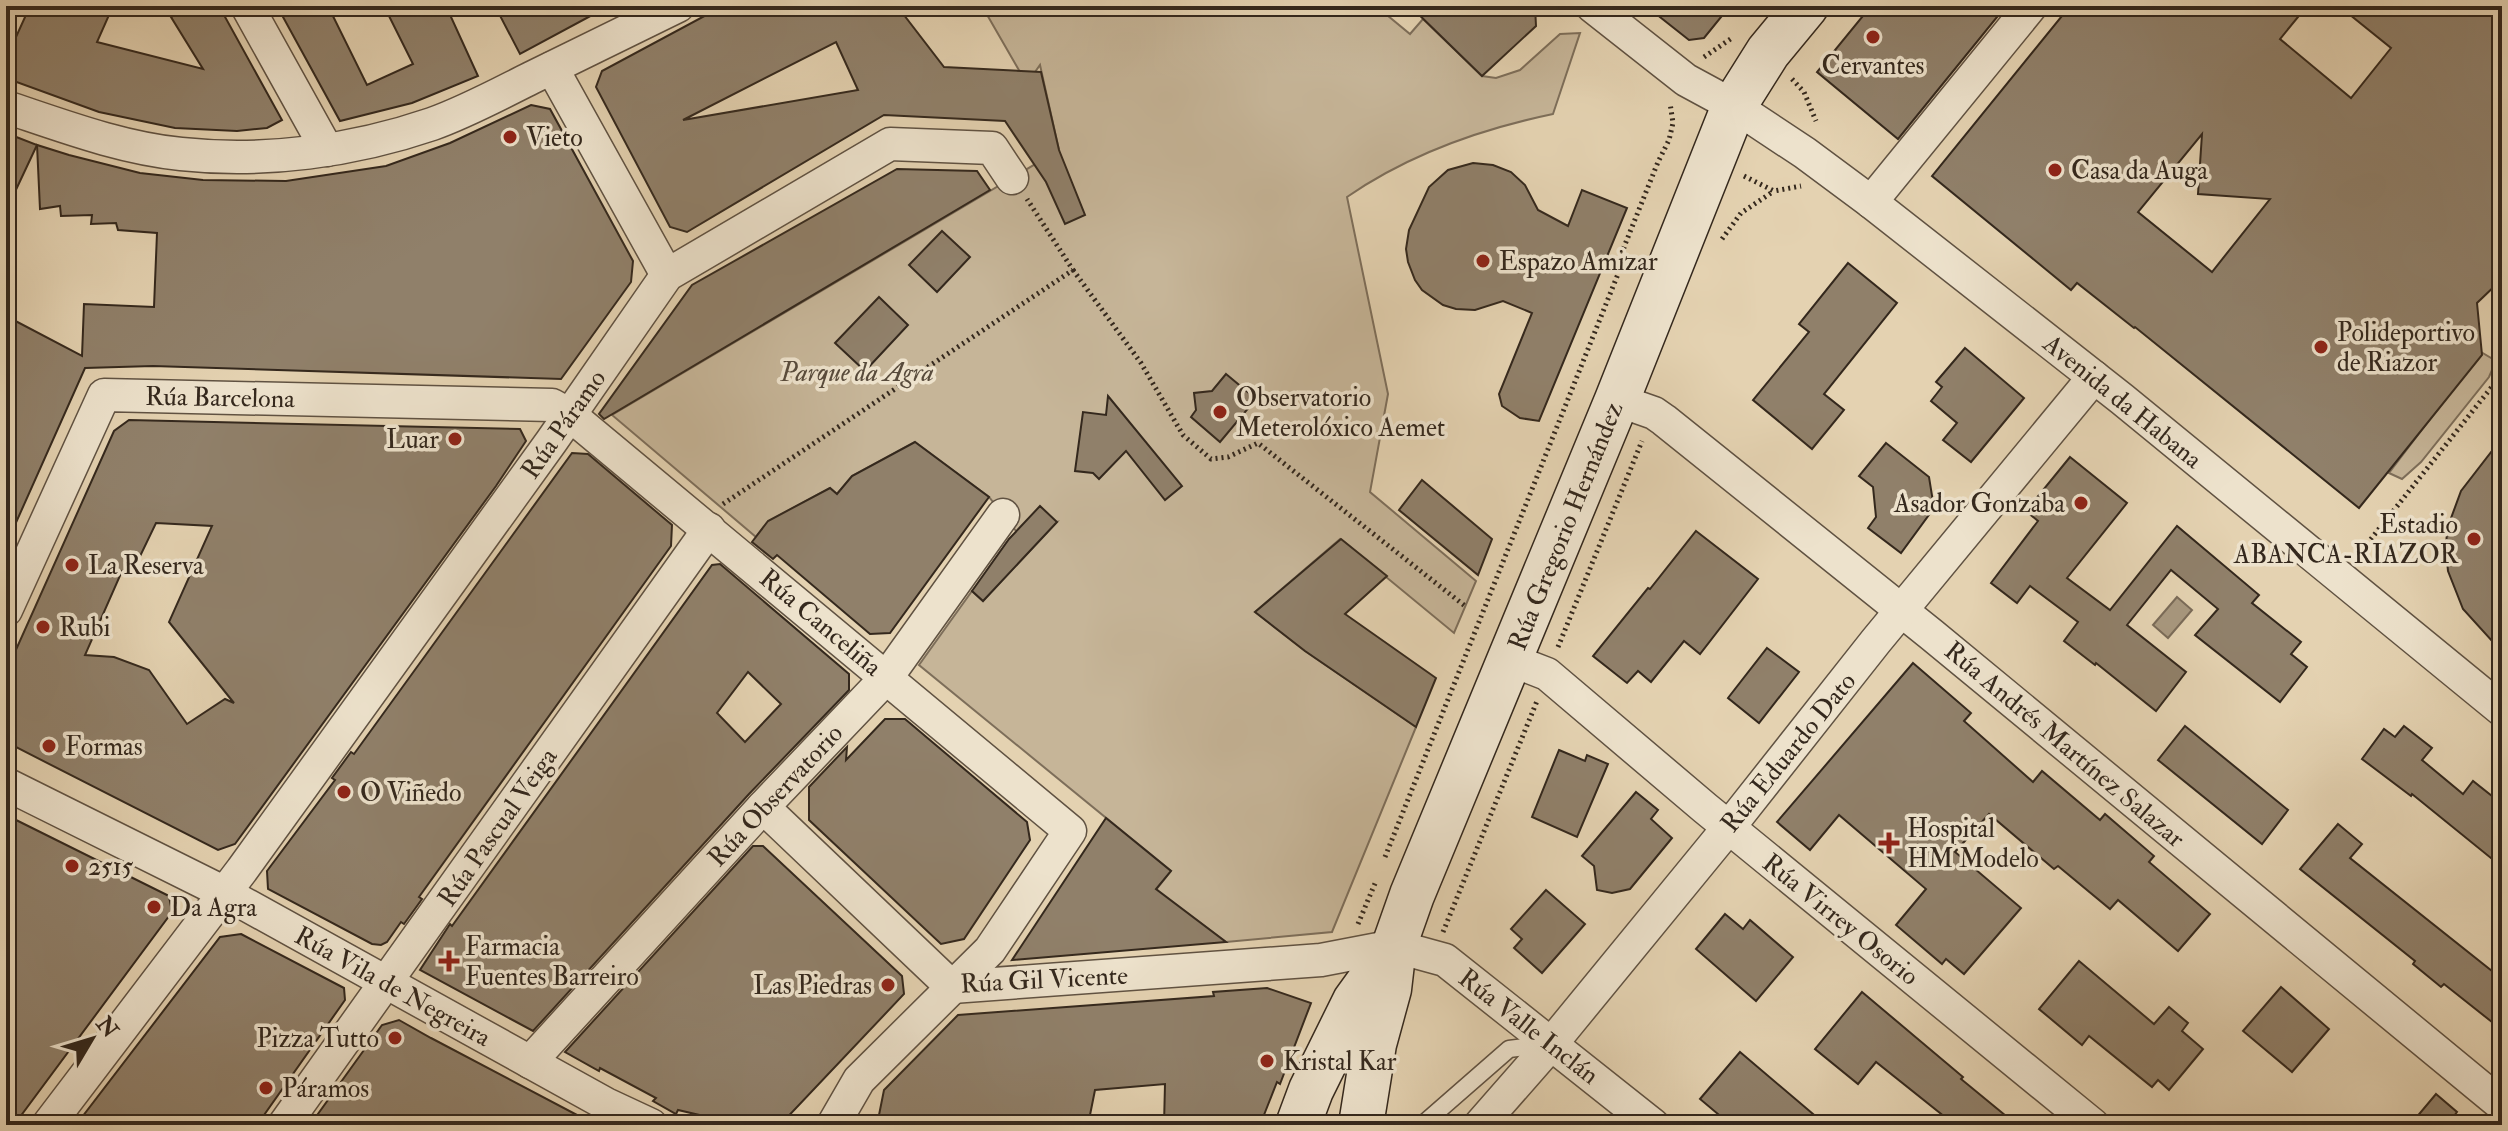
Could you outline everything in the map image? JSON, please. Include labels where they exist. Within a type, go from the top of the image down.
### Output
[{"type":"street","points":[[247,6],[327,150]]},
{"type":"street","points":[[6,107],[130,146],[181,154],[241,157],[327,150],[385,139],[435,123],[678,6]]},
{"type":"street","name":"Rúa Gregorio Hernández","points":[[1298,1125],[1311,1090],[1355,1001],[1374,940],[1412,895],[1526,674],[1617,400],[1734,106],[1768,52],[1806,6]]},
{"type":"street","points":[[1871,202],[2031,6]]},
{"type":"street","name":"Avenida da Habana","points":[[1600,8],[1686,80],[1734,106],[1871,202],[2094,377],[2502,710]]},
{"type":"street","points":[[552,68],[667,275]]},
{"type":"street","name":"Rúa Páramo","points":[[48,1125],[225,893],[570,415],[667,275],[890,144],[992,148],[1012,178]]},
{"type":"street","name":"Rúa Eduardo Dato","points":[[1480,1125],[1552,1043],[2094,377]]},
{"type":"street","name":"Rúa Barcelona","points":[[6,610],[104,395],[552,405],[570,415]]},
{"type":"street","name":"Rúa Andrés Martínez Salazar","points":[[1617,400],[1654,413],[1664,420],[1902,611],[2502,1105]]},
{"type":"street","name":"Rúa Canceliña","points":[[570,415],[1070,831],[990,950],[952,987]]},
{"type":"street","name":"Rúa Observatorio","points":[[530,1062],[763,807],[887,677],[1003,515]]},
{"type":"street","name":"Rúa Pascual Veiga","points":[[284,1125],[709,529]]},
{"type":"street","name":"Rúa Virrey Osorio","points":[[1526,674],[1547,674],[2093,1125]]},
{"type":"street","name":"Rúa Vila de Negreira","points":[[6,784],[225,893],[640,1123]]},
{"type":"street","name":"Rúa Gil Vicente","points":[[763,807],[952,987],[1321,960],[1374,940]]},
{"type":"street","name":"Rúa Gregorio Hernández","points":[[1361,1125],[1374,1044],[1389,989],[1374,940]]},
{"type":"street","name":"Rúa Valle Inclán","points":[[1374,940],[1445,960],[1653,1125]]},
{"type":"street","points":[[833,1125],[859,1080],[952,987]]},
{"type":"lane","points":[[1422,1125],[1509,1049],[1552,1043]]},
{"type":"path","points":[[1703,57],[1732,38],[1740,40]]},
{"type":"path","points":[[1799,84],[1808,100],[1813,119],[1823,129]]},
{"type":"path","points":[[1382,865],[1570,398],[1622,264],[1624,247],[1669,140],[1673,123],[1671,99]]},
{"type":"path","points":[[1744,176],[1774,191]]},
{"type":"path","points":[[1012,178],[1073,270],[1141,363],[1183,435],[1211,459],[1228,457],[1258,443],[1465,606]]},
{"type":"path","points":[[1717,253],[1723,238],[1741,213],[1774,191],[1802,186]]},
{"type":"path","points":[[709,529],[720,506],[1073,270]]},
{"type":"path","points":[[2367,544],[2501,376]]},
{"type":"path","points":[[1557,650],[1644,439]]},
{"type":"path","points":[[1443,932],[1526,674]]},
{"type":"path","points":[[1374,940],[1377,879]]},
{"type":"green space","name":"Parque da Agra","points":[[982,6],[1376,6],[1410,34],[1423,19],[1482,76],[1496,78],[1520,70],[1560,34],[1580,33],[1553,114],[1499,127],[1446,145],[1395,168],[1347,197],[1388,394],[1370,492],[1476,581],[1454,633],[1340,539],[1255,612],[1305,651],[1416,727],[1332,932],[1226,942],[1156,890],[1171,871],[919,665],[972,591],[983,601],[1057,522],[1016,531],[989,497],[915,442],[852,476],[837,494],[830,488],[769,521],[756,537],[612,415],[1059,150],[1040,65],[1035,72],[1020,72]]},
{"type":"green space","points":[[2481,352],[2496,361],[2489,377],[2421,462],[2402,479],[2389,473]]},
{"type":"shaded area","points":[[2177,597],[2192,610],[2168,638],[2153,625]]},
{"type":"building","points":[[30,6],[113,6],[97,42],[203,69],[171,17],[191,6],[219,6],[282,120],[267,128],[237,131],[175,128],[99,112],[11,80],[6,59]]},
{"type":"building","points":[[277,6],[328,6],[367,85],[413,64],[384,6],[446,6],[478,76],[412,103],[340,121]]},
{"type":"building","points":[[495,6],[609,6],[520,54]]},
{"type":"building","points":[[723,6],[897,6],[944,67],[1041,72],[1059,150],[1085,215],[1065,224],[1046,182],[1005,121],[884,115],[687,232],[670,227],[596,87],[602,71]],"holes":[[[836,42],[858,90],[683,120]]]},
{"type":"building","points":[[1410,6],[1535,6],[1536,26],[1482,76]]},
{"type":"building","points":[[1646,6],[1730,6],[1704,38],[1689,40]]},
{"type":"building","points":[[1871,6],[2006,6],[1898,139],[1817,72]]},
{"type":"building","name":"Casa da Auga","points":[[2070,6],[2307,6],[2280,39],[2351,98],[2391,48],[2339,6],[2502,6],[2502,279],[2477,303],[2482,355],[2359,508],[2135,327],[2077,283],[2071,290],[1932,176]],"holes":[[[2202,134],[2198,194],[2270,199],[2212,272],[2138,212]]]},
{"type":"building","points":[[531,105],[550,109],[633,261],[631,282],[561,379],[153,366],[85,368],[6,545],[6,316],[82,356],[84,304],[154,307],[157,233],[118,230],[116,223],[91,224],[92,215],[61,216],[60,206],[40,209],[37,145],[140,173],[203,180],[286,181],[386,166],[450,143]]},
{"type":"building","points":[[6,133],[37,145],[6,211]]},
{"type":"building","points":[[1473,163],[1493,165],[1511,172],[1525,185],[1538,210],[1568,226],[1582,190],[1627,208],[1539,421],[1520,418],[1502,406],[1499,394],[1532,313],[1503,301],[1475,310],[1443,305],[1422,290],[1408,262],[1406,249],[1409,230],[1429,187],[1448,170]]},
{"type":"building","points":[[897,169],[977,171],[990,190],[604,419],[599,414],[692,285]]},
{"type":"building","points":[[942,231],[970,257],[937,292],[909,265]]},
{"type":"building","points":[[1848,263],[1897,303],[1824,394],[1844,410],[1812,449],[1753,400],[1809,332],[1799,324]]},
{"type":"building","points":[[879,297],[908,325],[865,371],[835,343]]},
{"type":"building","points":[[1965,348],[2024,398],[1971,462],[1943,440],[1957,423],[1931,401],[1942,387],[1936,382]]},
{"type":"building","name":"Observatorio Meterolóxico Aemet","points":[[1226,374],[1256,399],[1220,442],[1191,417],[1196,410],[1194,393],[1212,391]]},
{"type":"building","points":[[1108,396],[1182,486],[1165,500],[1126,451],[1099,479],[1093,473],[1075,471],[1083,412],[1106,415]]},
{"type":"building","points":[[129,420],[520,429],[526,441],[235,844],[218,850],[6,742],[6,672],[114,431]],"holes":[[[156,523],[212,526],[169,622],[234,703],[225,699],[187,724],[149,670],[114,657],[85,655],[122,571],[131,575]]]},
{"type":"building","name":"Estadio ABANCA-RIAZOR","points":[[2502,438],[2502,652],[2463,609],[2448,571],[2446,550],[2447,529],[2461,491]]},
{"type":"building","points":[[915,442],[989,497],[890,633],[870,634],[777,555],[773,559],[752,542],[768,521],[830,488],[837,494],[852,476]]},
{"type":"building","points":[[1886,443],[1929,477],[1934,508],[1901,553],[1868,528],[1876,517],[1873,487],[1859,476]]},
{"type":"building","points":[[572,453],[588,454],[672,525],[671,546],[419,897],[422,899],[387,942],[372,944],[268,889],[267,871]]},
{"type":"building","points":[[2070,457],[2127,503],[2067,578],[2110,610],[2177,526],[2259,595],[2252,603],[2301,642],[2291,654],[2307,667],[2280,702],[2195,635],[2218,609],[2171,570],[2127,625],[2186,672],[2156,711],[2064,641],[2078,622],[2030,586],[2017,603],[1991,583],[2038,521],[2026,511]]},
{"type":"building","points":[[1422,480],[1492,539],[1478,575],[1399,510]]},
{"type":"building","points":[[1040,506],[1057,522],[983,601],[972,591],[1009,539]]},
{"type":"building","points":[[1696,531],[1758,579],[1700,654],[1684,641],[1651,682],[1638,671],[1627,683],[1593,656]]},
{"type":"building","points":[[1341,539],[1387,576],[1345,614],[1436,678],[1416,727],[1305,651],[1255,612]]},
{"type":"building","points":[[720,564],[849,674],[849,690],[749,794],[533,1031],[420,970],[450,924],[452,926],[712,565]],"holes":[[[748,672],[781,704],[745,742],[717,713]]]},
{"type":"building","points":[[1767,648],[1799,672],[1759,723],[1728,698]]},
{"type":"building","points":[[1913,663],[1971,713],[1964,721],[2033,782],[2042,771],[2100,820],[2105,814],[2154,856],[2149,862],[2210,914],[2178,951],[2118,900],[2110,909],[2058,866],[2054,869],[1989,814],[1955,852],[2021,908],[1964,974],[1946,959],[1942,964],[1896,925],[1926,889],[1839,815],[1810,850],[1777,822]]},
{"type":"building","points":[[885,719],[905,719],[1027,822],[1030,840],[964,939],[941,944],[809,820],[809,787],[847,747],[846,760]]},
{"type":"building","points":[[2185,726],[2288,810],[2262,844],[2158,760]]},
{"type":"building","points":[[2404,726],[2432,748],[2422,760],[2463,794],[2473,781],[2502,804],[2502,867],[2412,794],[2362,759],[2384,729],[2395,737]]},
{"type":"building","points":[[1559,750],[1585,761],[1587,755],[1608,764],[1577,837],[1532,817]]},
{"type":"building","points":[[1636,792],[1658,810],[1651,819],[1672,838],[1630,889],[1612,893],[1597,890],[1594,866],[1582,856]]},
{"type":"building","points":[[6,815],[169,896],[172,912],[14,1125],[6,1125]]},
{"type":"building","points":[[1106,818],[1171,871],[1156,889],[1226,942],[1012,960]]},
{"type":"building","points":[[2338,824],[2362,844],[2350,858],[2502,979],[2502,1030],[2444,984],[2441,987],[2413,964],[2415,961],[2300,869]]},
{"type":"building","points":[[753,846],[763,846],[902,976],[904,994],[780,1125],[742,1125],[678,1110],[676,1114],[653,1101],[656,1098],[565,1052]]},
{"type":"building","points":[[1546,890],[1585,924],[1542,973],[1514,948],[1522,939],[1511,929]]},
{"type":"building","points":[[1725,914],[1743,929],[1750,920],[1793,957],[1756,1001],[1696,949]]},
{"type":"building","points":[[241,934],[344,988],[345,1000],[257,1125],[76,1125],[220,937]]},
{"type":"building","points":[[2079,961],[2154,1024],[2169,1007],[2188,1023],[2182,1031],[2203,1049],[2169,1090],[2158,1080],[2152,1087],[2089,1036],[2082,1045],[2039,1009]]},
{"type":"building","points":[[2281,987],[2329,1029],[2292,1072],[2243,1031]]},
{"type":"building","points":[[1267,988],[1311,1003],[1280,1084],[1277,1082],[1260,1125],[1164,1125],[1165,1084],[1095,1090],[1088,1125],[877,1125],[884,1090],[958,1015],[1214,996],[1213,992]]},
{"type":"building","points":[[1862,992],[2017,1125],[1955,1125],[1876,1062],[1858,1084],[1815,1049]]},
{"type":"building","points":[[399,1020],[596,1125],[310,1125],[382,1025]]},
{"type":"building","points":[[1740,1052],[1826,1125],[1731,1125],[1700,1099]]},
{"type":"building","points":[[2436,1094],[2457,1112],[2447,1125],[2410,1125]]},
{"type":"place","name":"Cervantes","points":[[1873,37]]},
{"type":"place","name":"Vieto","points":[[510,137]]},
{"type":"place","name":"Casa da Auga","points":[[2055,170]]},
{"type":"place","name":"Espazo Amizar","points":[[1483,261]]},
{"type":"place","name":"Polideportivo de Riazor","points":[[2321,347]]},
{"type":"place","name":"Observatorio Meterolóxico Aemet","points":[[1220,412]]},
{"type":"place","name":"Luar","points":[[455,439]]},
{"type":"place","name":"Asador Gonzaba","points":[[2081,503]]},
{"type":"place","name":"Estadio ABANCA-RIAZOR","points":[[2474,539]]},
{"type":"place","name":"La Reserva","points":[[72,565]]},
{"type":"place","name":"Rubi","points":[[43,627]]},
{"type":"place","name":"Formas","points":[[49,746]]},
{"type":"place","name":"O Viñedo","points":[[344,792]]},
{"type":"place","name":"Hospital HM Modelo","points":[[1889,843]]},
{"type":"place","name":"2515","points":[[72,866]]},
{"type":"place","name":"Da Agra","points":[[154,907]]},
{"type":"place","name":"Farmacia Fuentes Barreiro","points":[[449,961]]},
{"type":"place","name":"Las Piedras","points":[[888,985]]},
{"type":"place","name":"Pizza Tutto","points":[[395,1038]]},
{"type":"place","name":"Kristal Kar","points":[[1267,1061]]},
{"type":"place","name":"Páramos","points":[[266,1088]]}]
